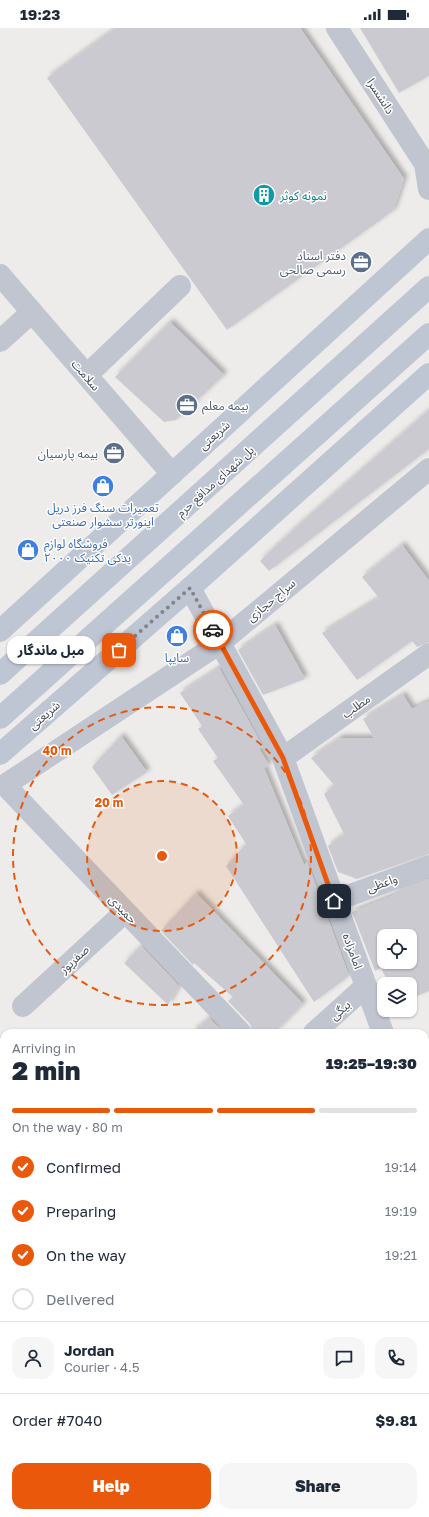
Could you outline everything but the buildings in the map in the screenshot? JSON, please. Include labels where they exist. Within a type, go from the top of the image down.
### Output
[{"type":"main road","name":"شریعتی","points":[[0,631],[408,260],[429,239]]},
{"type":"main road","points":[[408,260],[429,266]]},
{"type":"main road","name":"پل شهدای مدافع حرم","points":[[0,674],[429,287]]},
{"type":"main road","points":[[0,718],[429,334]]},
{"type":"main road","name":"شریعتی","points":[[0,754],[190,588],[429,374]]},
{"type":"street","name":"دانشسرا","points":[[337,28],[427,164],[429,189]]},
{"type":"street","name":"سلامت","points":[[0,275],[172,474]]},
{"type":"street","points":[[87,375],[180,286]]},
{"type":"street","points":[[0,341],[32,312]]},
{"type":"street","name":"سراج حجازی","points":[[5,784],[220,643],[429,469]]},
{"type":"street","name":"امامزاده","points":[[190,588],[283,758],[382,1029]]},
{"type":"street","name":"مطلب","points":[[283,758],[429,654]]},
{"type":"street","name":"حمیدی","points":[[5,784],[237,1029]]},
{"type":"street","name":"واعظی","points":[[334,901],[429,866]]},
{"type":"street","name":"صفرپور","points":[[23,1006],[125,912]]},
{"type":"street","name":"بیگی","points":[[318,1029],[366,986]]},
{"type":"way so far","points":[[119,650],[190,588],[213,630]]},
{"type":"place","name":"نمونه کوثر","points":[[264,195]]},
{"type":"place","name":"دفتر اسناد رسمی صالحی","points":[[361,262]]},
{"type":"place","name":"بیمه معلم","points":[[187,405]]},
{"type":"place","name":"بیمه پارسیان","points":[[114,453]]},
{"type":"place","name":"تعمیرات سنگ فرز دریل اینورتر سشوار صنعتی","points":[[103,486]]},
{"type":"place","name":"فروشگاه لوازم یدکی تکنیک ۲۰۰۰","points":[[28,550]]},
{"type":"place","name":"سایپا","points":[[177,636]]},
{"type":"place","name":"مبل ماندگار","points":[[119,650]]},
{"type":"route","points":[[213,630],[283,758],[334,901]]}]
